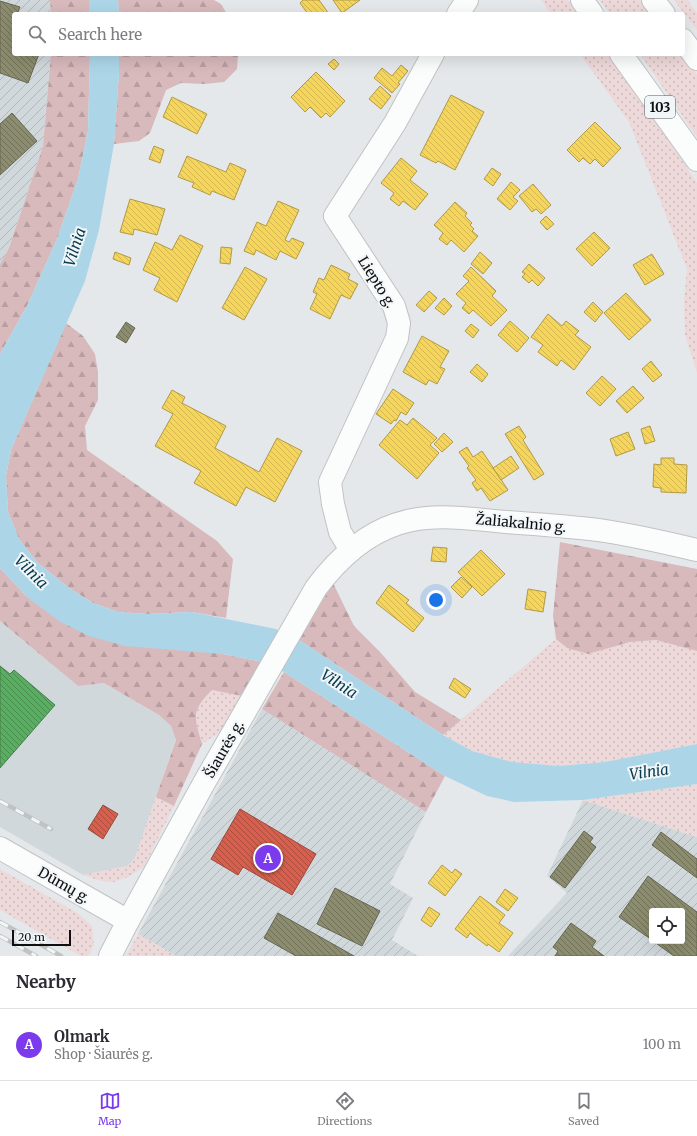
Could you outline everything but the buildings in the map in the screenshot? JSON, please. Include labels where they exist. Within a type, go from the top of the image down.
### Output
[{"type":"street","points":[[459,12],[467,0]]},
{"type":"street","points":[[582,0],[591,12]]},
{"type":"street","points":[[653,0],[662,12]]},
{"type":"street","points":[[685,43],[697,59]]},
{"type":"street","name":"Liepto g.","points":[[351,550],[340,532],[333,504],[330,482],[397,338],[399,323],[394,306],[335,216],[395,123],[432,56]]},
{"type":"street","name":"103","points":[[623,56],[697,160]]},
{"type":"street","name":"Žaliakalnio g.","points":[[351,550],[373,535],[398,524],[427,518],[468,518],[591,529],[656,540],[697,550]]},
{"type":"street","name":"Šiaurės g.","points":[[110,956],[200,790],[303,609],[316,588],[332,567],[351,550]]},
{"type":"street","name":"Dūmų g.","points":[[0,848],[128,921]]},
{"type":"shaded area","points":[[0,0],[50,0],[51,12],[12,12],[12,56],[51,56],[43,146],[9,248],[0,264]]},
{"type":"shaded area","points":[[541,0],[568,0],[577,12],[550,12]]},
{"type":"shaded area","points":[[600,0],[640,0],[649,12],[609,12]]},
{"type":"shaded area","points":[[674,0],[688,0],[697,13],[697,30],[685,14],[685,12],[683,12]]},
{"type":"shaded area","points":[[581,56],[608,56],[662,130],[697,183],[697,373],[685,335],[684,300],[687,269],[629,122]]},
{"type":"shaded area","points":[[641,56],[683,56],[697,75],[697,137]]},
{"type":"shaded area","points":[[0,621],[78,686],[104,683],[159,715],[171,726],[176,739],[135,858],[128,866],[83,875],[0,827]]},
{"type":"shaded area","points":[[556,639],[567,648],[588,654],[630,642],[656,640],[697,651],[697,744],[605,762],[559,766],[512,762],[472,751],[443,735]]},
{"type":"shaded area","points":[[212,690],[242,696],[219,733],[202,744],[197,727],[196,714],[200,703]]},
{"type":"shaded area","points":[[262,709],[426,812],[390,884],[413,898],[392,940],[418,956],[176,956],[138,934]]},
{"type":"shaded area","points":[[697,784],[697,837],[583,800],[685,785]]},
{"type":"shaded area","points":[[156,797],[174,806],[144,867],[128,877],[114,882],[101,881],[83,875],[127,866],[135,858]]},
{"type":"shaded area","points":[[583,800],[697,837],[697,956],[508,956],[567,893],[547,876]]},
{"type":"shaded area","points":[[0,869],[79,914],[92,926],[94,945],[88,956],[81,956],[0,910]]},
{"type":"shaded area","points":[[138,934],[176,956],[126,956]]},
{"type":"green space","points":[[50,0],[89,0],[89,12],[51,12]]},
{"type":"green space","points":[[118,0],[214,0],[221,4],[226,12],[119,12]]},
{"type":"green space","points":[[51,56],[90,56],[88,131],[78,179],[57,239],[27,306],[0,354],[0,264],[9,248],[43,146]]},
{"type":"green space","points":[[119,56],[238,56],[237,69],[224,82],[204,84],[181,83],[166,90],[150,133],[139,141],[114,144]]},
{"type":"green space","points":[[66,323],[83,336],[95,354],[98,372],[98,400],[85,426],[87,450],[217,541],[233,559],[226,618],[192,612],[147,614],[118,612],[93,603],[69,588],[37,562],[19,539],[8,512],[6,476],[11,450]]},
{"type":"green space","points":[[560,542],[697,569],[697,651],[656,640],[630,642],[588,654],[567,648],[556,639],[553,616]]},
{"type":"green space","points":[[0,568],[27,597],[223,654],[262,662],[242,696],[212,690],[200,703],[197,709],[196,720],[202,744],[174,806],[156,797],[176,740],[171,726],[159,715],[104,683],[78,686],[0,621]]},
{"type":"green space","points":[[333,583],[354,626],[380,652],[415,692],[461,720],[443,735],[299,640]]},
{"type":"green space","points":[[284,672],[445,776],[426,812],[262,709]]},
{"type":"water","points":[[89,0],[118,0],[119,12],[89,12]]},
{"type":"water","name":"Vilnia","points":[[90,56],[119,56],[114,144],[99,230],[85,281],[11,450],[6,476],[8,512],[19,539],[37,562],[69,588],[93,603],[118,612],[147,614],[192,612],[276,629],[299,640],[443,735],[472,751],[512,762],[559,766],[605,762],[697,744],[697,784],[583,800],[514,802],[487,796],[445,776],[284,672],[262,662],[223,654],[125,646],[89,636],[59,621],[27,597],[0,568],[0,354],[27,306],[57,239],[78,179],[88,131]]},
{"type":"railway","points":[[0,801],[51,829]]},
{"type":"railway","points":[[0,922],[61,956]]},
{"type":"railway","points":[[0,936],[36,956]]},
{"type":"place","name":"Olmark","points":[[268,858]]}]
